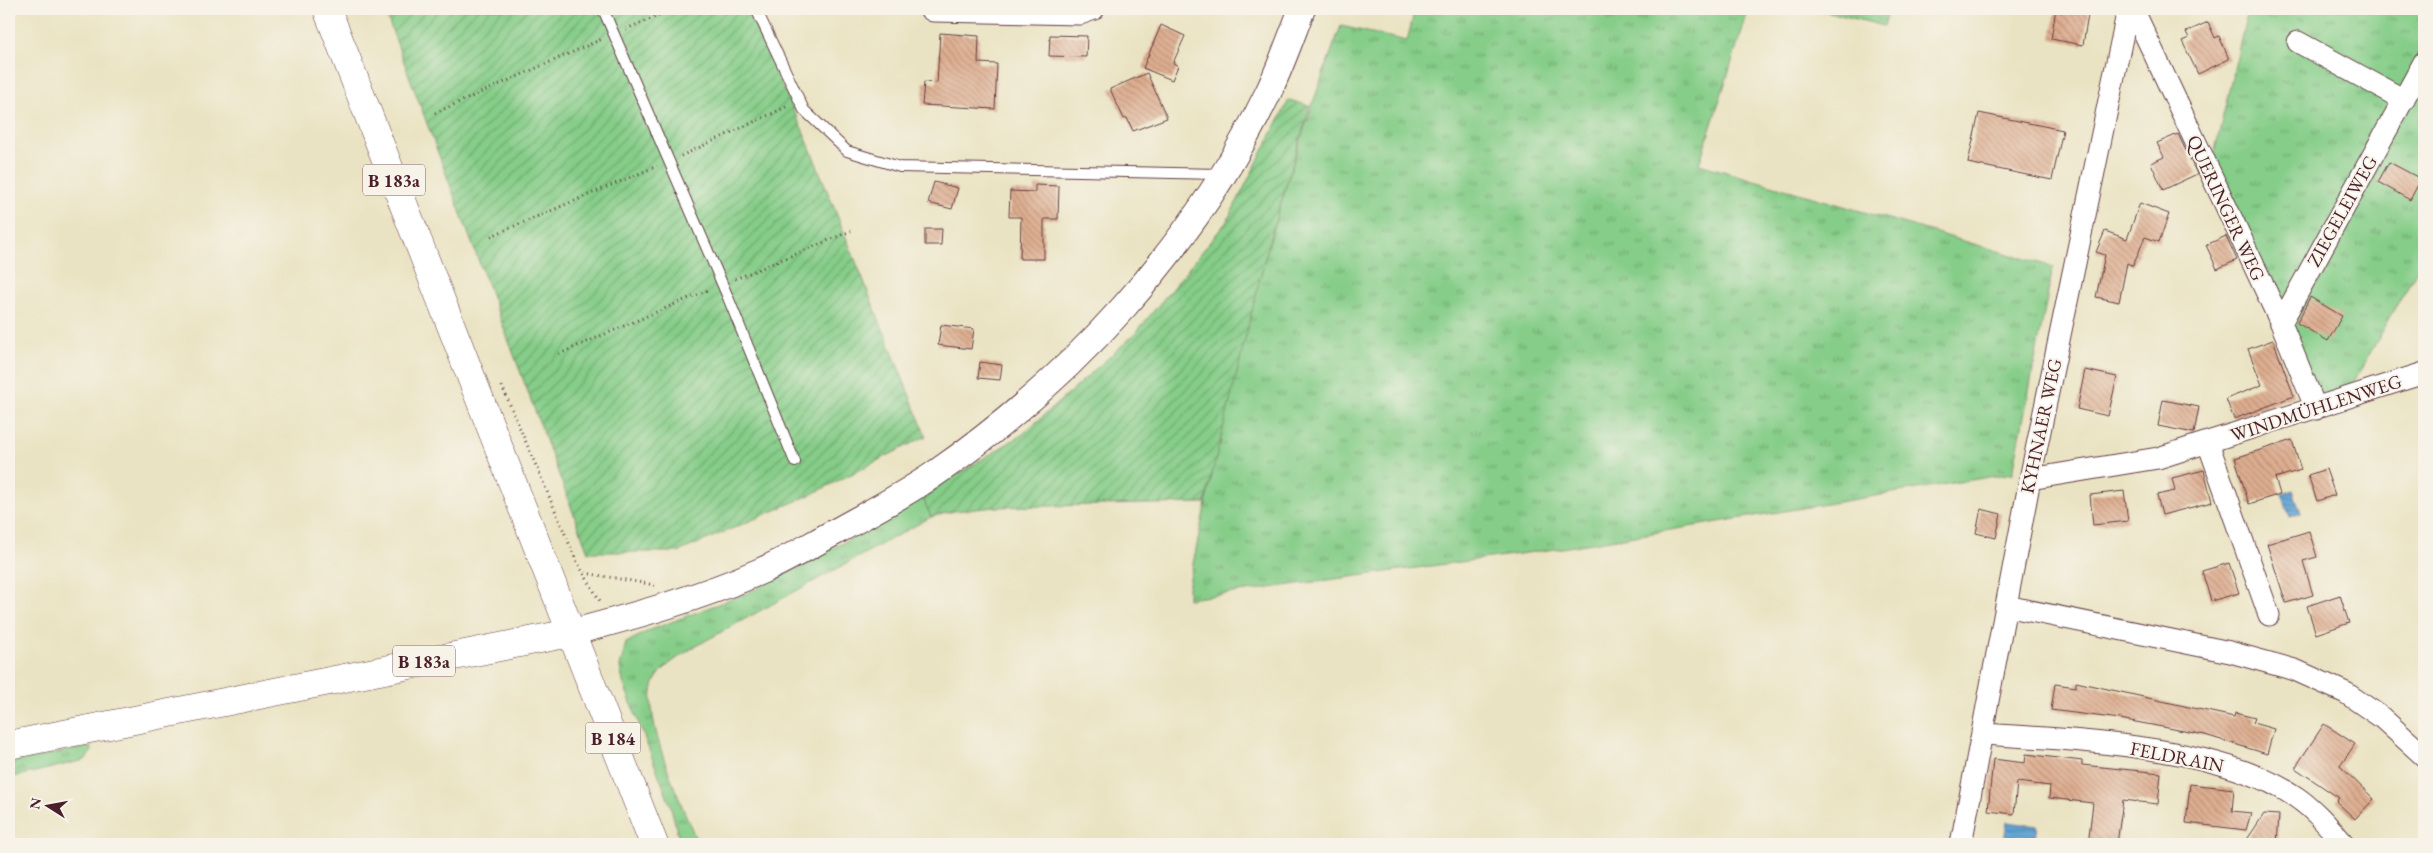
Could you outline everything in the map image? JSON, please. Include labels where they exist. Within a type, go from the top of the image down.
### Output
[{"type":"main road","name":"B 183a","points":[[9,745],[570,633],[327,9]]},
{"type":"main road","name":"B 184","points":[[570,633],[654,844]]},
{"type":"street","points":[[930,9],[933,11],[1080,14],[1094,9]]},
{"type":"street","points":[[570,633],[704,594],[762,571],[931,476],[981,440],[1059,374],[1131,299],[1163,260],[1223,174],[1268,93],[1302,9]]},
{"type":"street","name":"KYHNAER WEG","points":[[1961,844],[2030,479],[2128,9]]},
{"type":"street","name":"QUERINGER WEG","points":[[2133,9],[2281,323],[2316,408]]},
{"type":"street","points":[[2298,42],[2404,100]]},
{"type":"street","name":"ZIEGELEIWEG","points":[[2281,323],[2424,62]]},
{"type":"street","name":"WINDMÜHLENWEG","points":[[2030,479],[2158,458],[2424,373]]},
{"type":"street","name":"WINDMÜHLENWEG","points":[[2208,443],[2269,614]]},
{"type":"street","points":[[2006,606],[2230,652],[2295,670],[2346,693],[2381,717],[2424,756]]},
{"type":"street","name":"FELDRAIN","points":[[1983,734],[2078,740],[2168,753],[2242,770],[2295,796],[2318,815],[2344,844]]},
{"type":"lane","points":[[603,9],[722,284],[795,462]]},
{"type":"lane","points":[[756,9],[804,110],[847,151],[900,167],[1223,174]]},
{"type":"path","points":[[435,113],[675,9]]},
{"type":"path","points":[[491,236],[669,161],[794,104]]},
{"type":"path","points":[[559,354],[851,231]]},
{"type":"path","points":[[501,384],[577,562],[609,623]]},
{"type":"path","points":[[584,573],[661,586]]},
{"type":"green space","points":[[384,9],[747,9],[804,133],[926,436],[810,495],[678,552],[588,552]]},
{"type":"green space","points":[[1415,9],[1749,9],[1699,164],[2053,267],[2013,473],[1556,549],[1188,599],[1188,588],[1219,445],[1253,304],[1293,163],[1341,26],[1407,41]]},
{"type":"green space","points":[[1817,9],[1889,9],[1884,26]]},
{"type":"green space","points":[[2248,9],[2424,9],[2424,258],[2348,392],[2320,396],[2210,172]]},
{"type":"green space","points":[[1289,100],[1310,106],[1270,238],[1205,503],[996,507],[954,511],[931,517],[922,496],[1023,434],[1135,334],[1227,221]]},
{"type":"green space","points":[[922,496],[931,517],[694,647],[673,661],[659,674],[652,694],[657,736],[698,844],[680,844],[671,807],[623,682],[620,667],[626,643],[648,631],[754,590],[871,528]]},
{"type":"green space","points":[[91,747],[92,751],[85,760],[9,778],[9,763]]},
{"type":"water","points":[[2293,490],[2301,513],[2290,517],[2282,494]]},
{"type":"water","points":[[2007,822],[2038,826],[2035,844],[2004,840]]},
{"type":"building","points":[[2056,9],[2089,9],[2083,45],[2051,39]]},
{"type":"building","points":[[2208,22],[2215,38],[2219,36],[2229,59],[2198,74],[2182,41],[2189,38],[2186,32]]},
{"type":"building","points":[[1161,25],[1185,36],[1173,63],[1178,66],[1172,80],[1143,68]]},
{"type":"building","points":[[940,33],[979,36],[978,63],[997,64],[995,109],[922,105],[924,82],[937,83]]},
{"type":"building","points":[[1050,35],[1087,36],[1086,57],[1049,56]]},
{"type":"building","points":[[1147,73],[1167,118],[1133,131],[1127,118],[1124,119],[1110,89]]},
{"type":"building","points":[[1979,113],[2063,130],[2052,180],[1968,163]]},
{"type":"building","points":[[2178,134],[2197,174],[2163,190],[2151,163],[2164,157],[2157,143]]},
{"type":"building","points":[[2389,162],[2421,179],[2410,200],[2378,182]]},
{"type":"building","points":[[934,182],[958,188],[952,209],[928,203]]},
{"type":"building","points":[[1035,185],[1059,186],[1058,219],[1044,219],[1044,259],[1020,259],[1021,217],[1009,217],[1010,191],[1035,192]]},
{"type":"building","points":[[2140,203],[2169,214],[2159,242],[2145,237],[2133,266],[2127,263],[2119,302],[2096,297],[2105,255],[2096,252],[2105,231],[2127,239]]},
{"type":"building","points":[[925,229],[942,229],[941,245],[925,245]]},
{"type":"building","points":[[2226,236],[2237,260],[2217,269],[2206,245]]},
{"type":"building","points":[[2310,297],[2342,316],[2328,341],[2297,323]]},
{"type":"building","points":[[941,325],[974,329],[971,349],[938,345]]},
{"type":"building","points":[[2273,340],[2294,396],[2234,419],[2226,399],[2262,385],[2248,349]]},
{"type":"building","points":[[980,362],[1002,365],[1000,380],[978,378]]},
{"type":"building","points":[[2085,370],[2117,377],[2108,416],[2077,409]]},
{"type":"building","points":[[2163,400],[2199,407],[2194,433],[2158,426]]},
{"type":"building","points":[[2292,440],[2301,470],[2275,478],[2280,494],[2249,504],[2235,458]]},
{"type":"building","points":[[2326,469],[2335,495],[2317,501],[2308,475]]},
{"type":"building","points":[[2204,470],[2212,502],[2162,515],[2157,495],[2175,491],[2172,478]]},
{"type":"building","points":[[2124,491],[2128,521],[2093,525],[2090,495]]},
{"type":"building","points":[[1981,509],[2001,514],[1996,538],[1976,533]]},
{"type":"building","points":[[2309,531],[2317,557],[2303,561],[2313,595],[2286,603],[2267,544]]},
{"type":"building","points":[[2229,563],[2239,593],[2211,601],[2202,571]]},
{"type":"building","points":[[2340,595],[2349,623],[2316,634],[2307,606]]},
{"type":"building","points":[[2076,682],[2234,717],[2235,713],[2255,718],[2253,723],[2274,729],[2267,754],[2205,735],[2120,719],[2051,710],[2055,684],[2076,687]]},
{"type":"building","points":[[2324,724],[2355,744],[2340,766],[2374,799],[2355,819],[2336,801],[2339,798],[2295,768]]},
{"type":"building","points":[[2026,754],[2082,761],[2082,765],[2161,773],[2158,804],[2123,800],[2117,844],[2088,844],[2093,803],[2049,798],[2050,786],[2017,782],[2014,814],[1988,811],[1993,759],[2025,763]]},
{"type":"building","points":[[2190,784],[2234,789],[2232,811],[2251,813],[2246,830],[2186,823]]},
{"type":"building","points":[[2264,814],[2279,815],[2277,844],[2244,844]]}]
